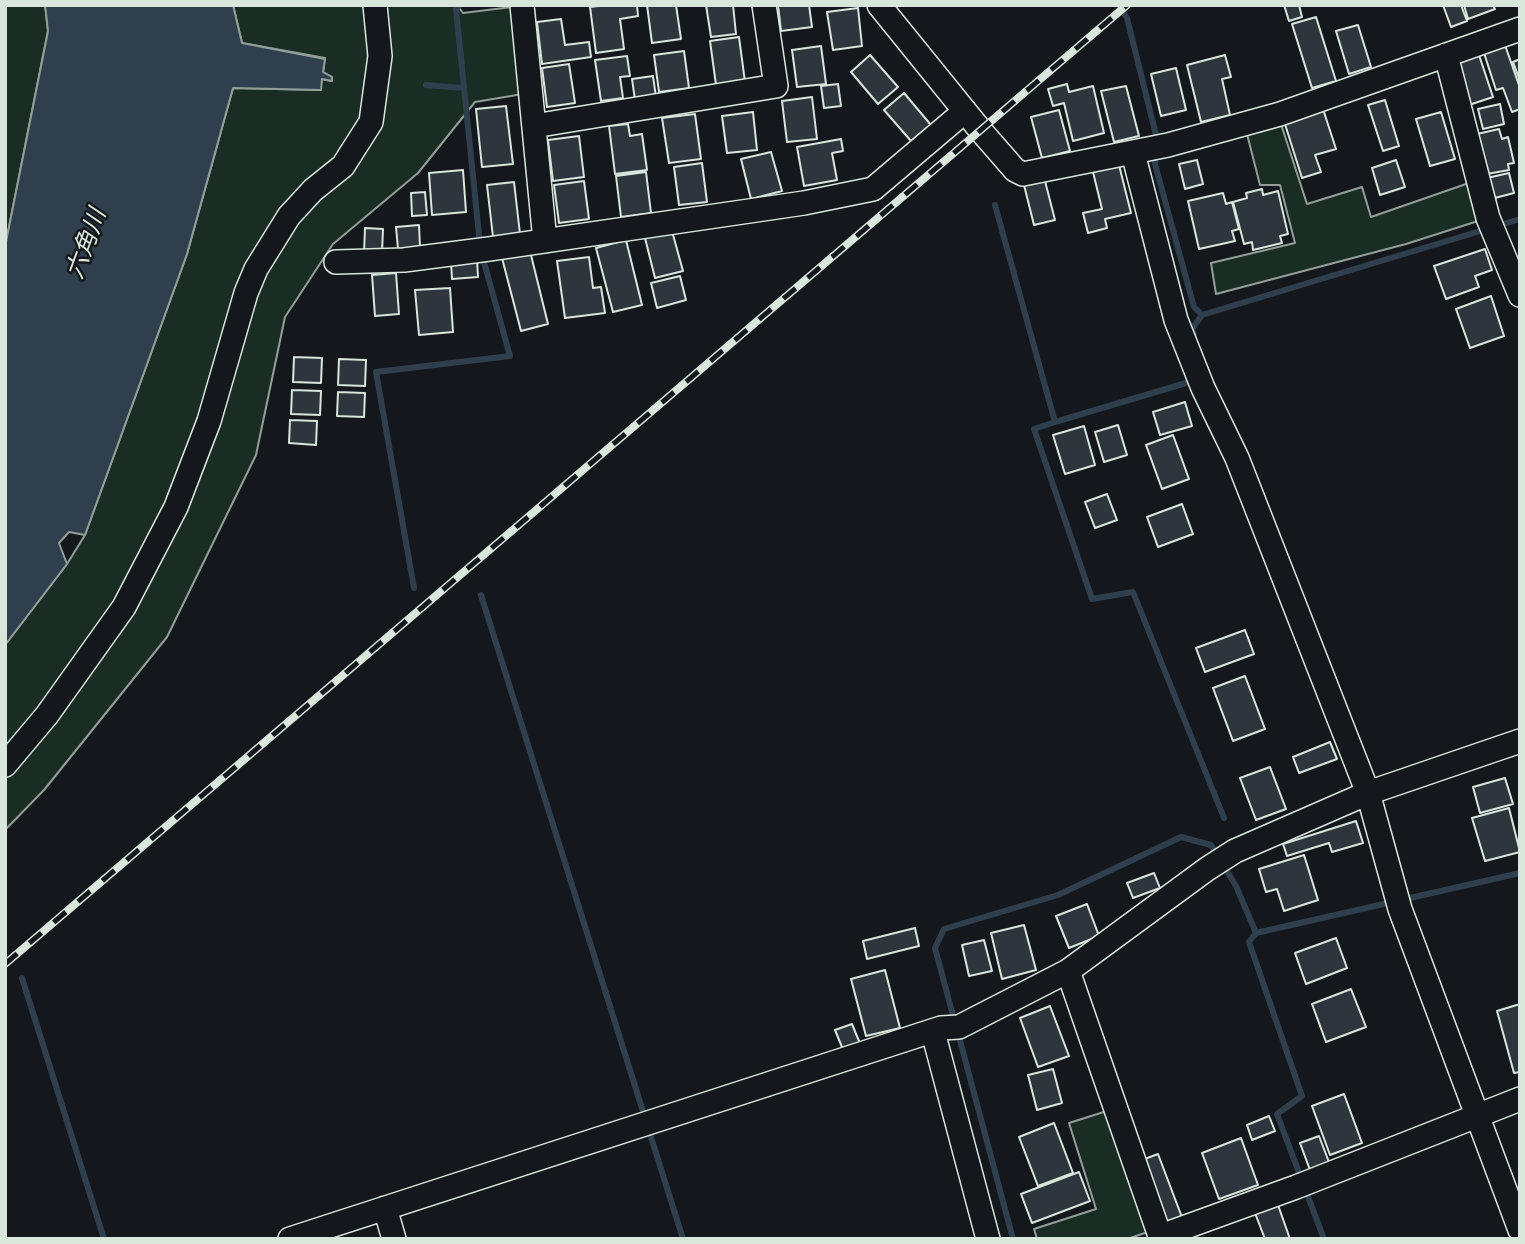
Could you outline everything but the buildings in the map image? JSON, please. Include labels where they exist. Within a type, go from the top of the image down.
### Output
[{"type":"street","points":[[5,765],[47,715],[124,607],[176,507],[209,421],[246,293],[256,269],[289,216],[313,190],[343,166],[371,122],[380,57],[375,5]]},
{"type":"street","points":[[534,126],[776,86],[764,5]]},
{"type":"street","points":[[879,5],[1015,170],[1023,174],[1150,149],[1280,114],[1520,29]]},
{"type":"street","points":[[527,6],[534,126],[545,241]]},
{"type":"street","points":[[1446,55],[1491,227],[1520,295]]},
{"type":"street","points":[[336,262],[404,260],[481,250],[804,203],[873,188],[965,111]]},
{"type":"street","points":[[1150,149],[1176,320],[1203,388],[1237,458],[1368,793],[1400,909],[1520,1230]]},
{"type":"street","points":[[290,1239],[945,1029],[1068,971],[1234,852],[1368,793],[1520,741]]},
{"type":"street","points":[[1068,971],[1161,1238],[1520,1099]]},
{"type":"street","points":[[945,1029],[988,1239]]},
{"type":"street","points":[[385,1208],[394,1239]]},
{"type":"green space","points":[[5,5],[45,5],[48,31],[5,247]]},
{"type":"green space","points":[[233,5],[457,5],[463,13],[512,7],[523,94],[475,102],[418,173],[333,244],[285,317],[256,455],[167,637],[44,790],[5,830],[5,645],[67,564],[85,535],[187,254],[233,88],[320,90],[322,79],[331,81],[332,77],[323,72],[325,58],[242,43]]},
{"type":"green space","points":[[1281,124],[1307,204],[1362,187],[1371,217],[1469,183],[1478,221],[1406,244],[1216,294],[1211,263],[1295,243],[1280,185],[1260,185],[1247,134]]},
{"type":"green space","points":[[1110,1110],[1148,1232],[1127,1239],[1037,1239],[1034,1229],[1096,1209],[1069,1123]]},
{"type":"water","name":"六角川","points":[[45,5],[233,5],[242,43],[325,59],[323,72],[332,77],[332,81],[322,79],[321,90],[233,88],[187,254],[85,535],[69,532],[59,543],[67,564],[5,645],[5,247],[48,31]]},
{"type":"waterway","points":[[460,5],[456,9],[480,245]]},
{"type":"waterway","points":[[1119,5],[1127,18],[1158,143]]},
{"type":"waterway","points":[[426,85],[464,88]]},
{"type":"waterway","points":[[1156,154],[1155,164],[1194,307],[1202,315],[1520,219]]},
{"type":"waterway","points":[[995,205],[1055,422],[1034,429],[1092,599],[1133,592],[1224,818]]},
{"type":"waterway","points":[[414,588],[376,372],[510,356],[482,255]]},
{"type":"waterway","points":[[1194,334],[1192,329],[1202,315]]},
{"type":"waterway","points":[[1055,422],[1186,383]]},
{"type":"waterway","points":[[481,595],[683,1239]]},
{"type":"waterway","points":[[955,1023],[935,948],[944,929],[1058,895],[1181,837],[1211,845],[1236,886],[1256,933],[1520,873]]},
{"type":"waterway","points":[[1256,933],[1249,942],[1302,1096],[1277,1114],[1324,1239]]},
{"type":"waterway","points":[[22,978],[104,1239]]},
{"type":"waterway","points":[[958,1033],[1013,1239]]},
{"type":"railway","points":[[5,964],[1127,5]]}]
